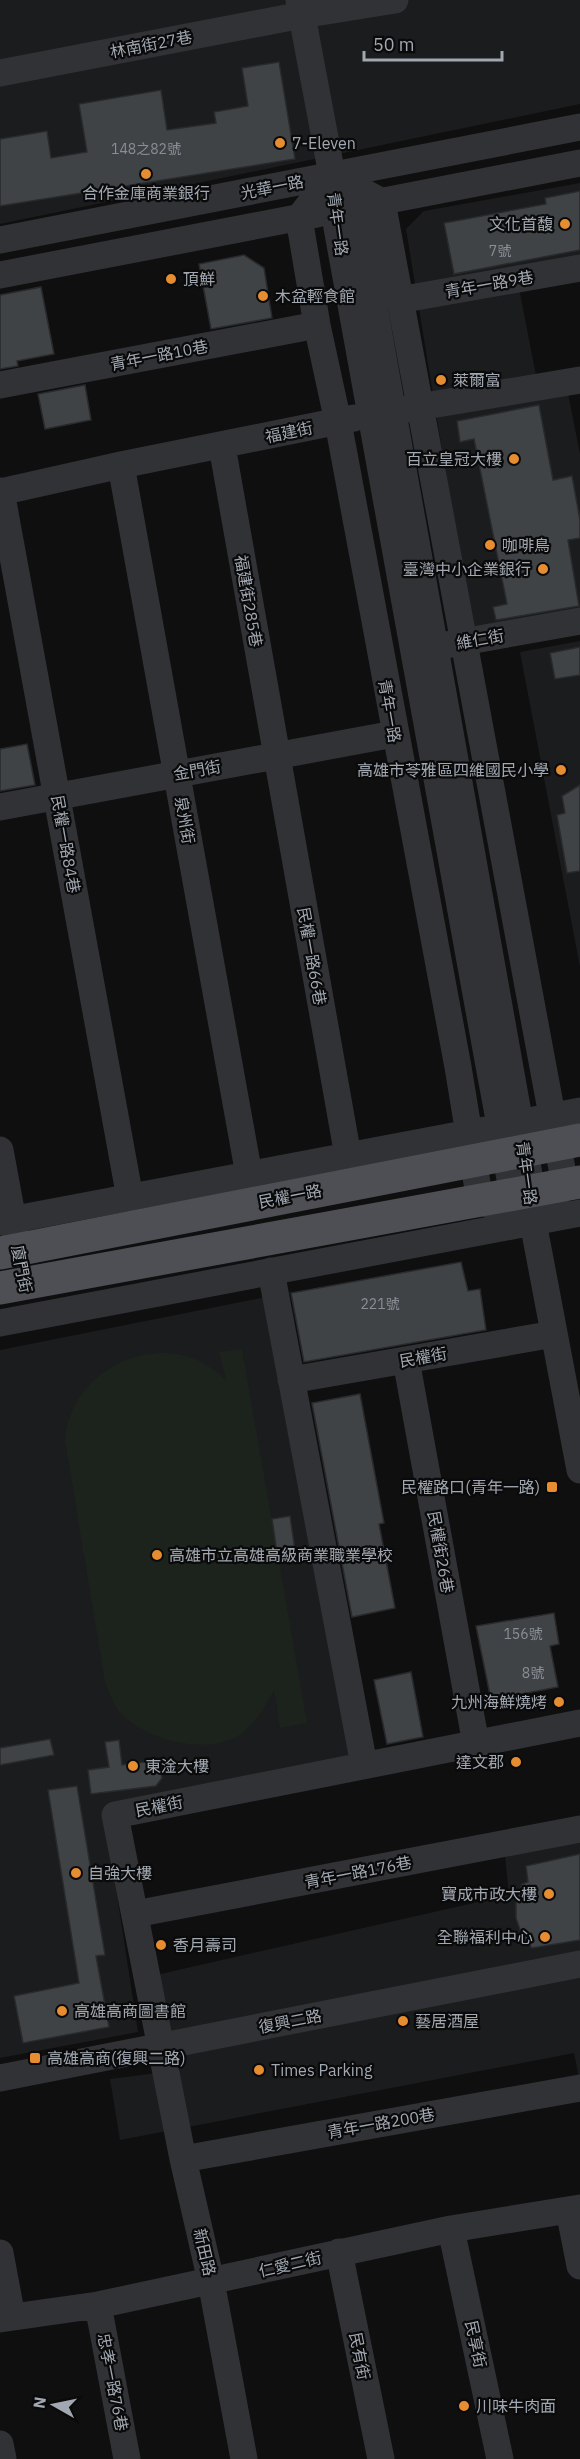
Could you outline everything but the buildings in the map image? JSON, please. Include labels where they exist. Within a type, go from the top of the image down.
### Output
[{"type":"main road","name":"民權一路","points":[[8,1236],[470,1146],[563,1134]]},
{"type":"main road","points":[[12,1285],[480,1201],[526,1203],[575,1194]]},
{"type":"street","name":"林南街27巷","points":[[0,73],[301,7],[395,0]]},
{"type":"street","name":"青年一路","points":[[301,7],[332,175],[358,206],[399,300],[395,411],[464,642],[504,856],[575,1194]]},
{"type":"street","name":"光華一路","points":[[0,240],[580,127]]},
{"type":"street","points":[[0,275],[580,163]]},
{"type":"street","name":"青年一路","points":[[332,175],[358,206],[395,411],[424,648],[513,1139],[580,1470]]},
{"type":"street","name":"青年一路","points":[[332,175],[299,218],[317,325],[338,422],[394,734],[458,1067],[480,1201]]},
{"type":"street","name":"青年一路9巷","points":[[399,300],[580,268]]},
{"type":"street","name":"青年一路10巷","points":[[0,384],[317,325]]},
{"type":"street","name":"福建街","points":[[1,491],[395,411],[579,386]]},
{"type":"street","name":"福建街285巷","points":[[222,446],[277,756]]},
{"type":"street","name":"泉州街","points":[[121,465],[249,1175]]},
{"type":"street","name":"民權一路84巷","points":[[1,491],[130,1198]]},
{"type":"street","name":"維仁街","points":[[380,656],[580,621]]},
{"type":"street","name":"金門街","points":[[0,807],[394,734]]},
{"type":"street","name":"民權一路66巷","points":[[277,756],[348,1156]]},
{"type":"street","points":[[421,872],[504,856]]},
{"type":"street","name":"民權一路","points":[[563,1134],[580,1111]]},
{"type":"street","name":"民權一路","points":[[8,1236],[130,1198],[348,1156],[470,1146]]},
{"type":"street","name":"廈門街","points":[[0,1150],[12,1285],[30,1317]]},
{"type":"street","points":[[0,1323],[271,1272],[526,1203]]},
{"type":"street","points":[[271,1272],[364,1765]]},
{"type":"street","name":"民權街","points":[[291,1380],[554,1334]]},
{"type":"street","name":"民權街26巷","points":[[406,1360],[476,1744]]},
{"type":"street","name":"民權街","points":[[161,2046],[115,1815],[580,1723]]},
{"type":"street","name":"青年一路176巷","points":[[135,1914],[580,1829]]},
{"type":"street","name":"復興二路","points":[[0,2078],[580,1964]]},
{"type":"street","name":"新田路","points":[[161,2046],[183,2159],[211,2281],[244,2459]]},
{"type":"street","name":"青年一路200巷","points":[[183,2159],[580,2088]]},
{"type":"street","points":[[575,2209],[580,2266]]},
{"type":"street","name":"仁愛二街","points":[[6,2318],[98,2305],[451,2229],[575,2209]]},
{"type":"street","name":"民享街","points":[[451,2229],[500,2459]]},
{"type":"street","name":"民有街","points":[[339,2252],[381,2459]]},
{"type":"street","points":[[0,2253],[6,2318]]},
{"type":"street","name":"忠孝一路76巷","points":[[98,2305],[127,2459]]},
{"type":"street","points":[[0,2445],[3,2459]]},
{"type":"shaded area","points":[[0,0],[580,0],[580,104],[0,224]]},
{"type":"shaded area","points":[[580,183],[580,274],[518,283],[540,396],[568,393],[580,454],[580,614],[471,627],[406,229],[424,211]]},
{"type":"shaded area","name":"高雄市苓雅區四維國民小學","points":[[580,641],[580,967],[520,652]]},
{"type":"shaded area","name":"高雄市立高雄高級商業職業學校","points":[[266,1297],[353,1761],[104,1810],[138,2032],[0,2058],[0,1350]]},
{"type":"shaded area","points":[[242,1349],[307,1723],[280,1728],[274,1690],[260,1714],[241,1734],[227,1741],[211,1744],[177,1742],[159,1737],[130,1721],[117,1708],[105,1682],[65,1440],[72,1413],[85,1390],[105,1372],[128,1359],[154,1353],[180,1355],[205,1364],[227,1382],[219,1352]]},
{"type":"shaded area","points":[[580,1842],[580,2083],[574,2053],[120,2140],[110,2079],[180,2070],[156,1975],[509,1895],[505,1856]]},
{"type":"place","name":"7-Eleven","points":[[280,143]]},
{"type":"place","name":"合作金庫商業銀行","points":[[146,174]]},
{"type":"place","name":"文化首馥","points":[[565,224]]},
{"type":"place","name":"頂鮮","points":[[171,279]]},
{"type":"place","name":"木盆輕食館","points":[[263,296]]},
{"type":"place","name":"萊爾富","points":[[441,380]]},
{"type":"place","name":"百立皇冠大樓","points":[[514,459]]},
{"type":"place","name":"咖啡鳥","points":[[490,545]]},
{"type":"place","name":"臺灣中小企業銀行","points":[[543,569]]},
{"type":"place","name":"高雄市苓雅區四維國民小學","points":[[561,770]]},
{"type":"place","name":"民權路口(青年一路)","points":[[552,1487]]},
{"type":"place","name":"高雄市立高雄高級商業職業學校","points":[[157,1555]]},
{"type":"place","name":"九州海鮮燒烤","points":[[559,1702]]},
{"type":"place","name":"達文郡","points":[[516,1762]]},
{"type":"place","name":"東淦大樓","points":[[133,1766]]},
{"type":"place","name":"自強大樓","points":[[76,1873]]},
{"type":"place","name":"寶成市政大樓","points":[[549,1894]]},
{"type":"place","name":"全聯福利中心","points":[[545,1937]]},
{"type":"place","name":"香月壽司","points":[[161,1945]]},
{"type":"place","name":"高雄高商圖書館","points":[[62,2011]]},
{"type":"place","name":"藝居酒屋","points":[[403,2021]]},
{"type":"place","name":"高雄高商(復興二路)","points":[[35,2058]]},
{"type":"place","name":"Times Parking","points":[[259,2070]]},
{"type":"place","name":"川味牛肉面","points":[[464,2406]]}]
